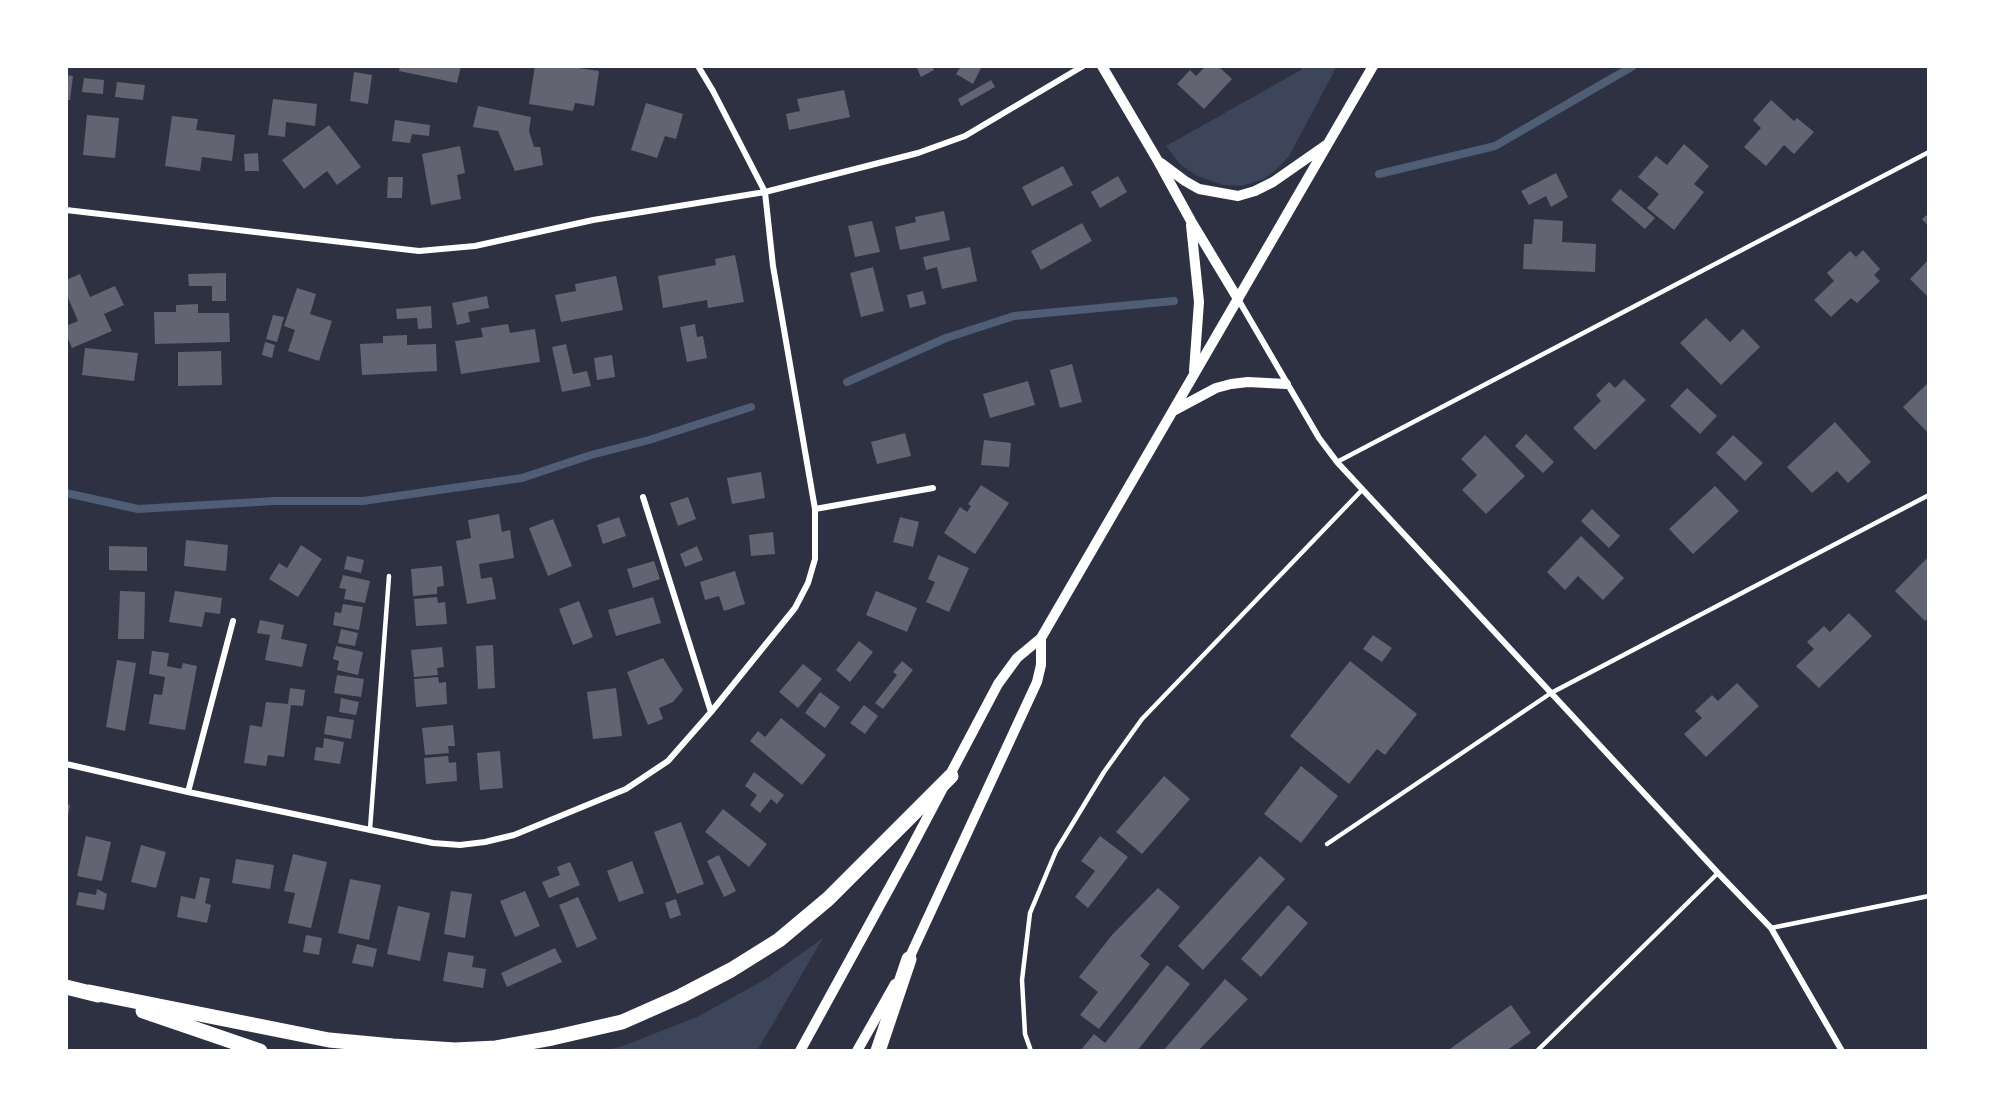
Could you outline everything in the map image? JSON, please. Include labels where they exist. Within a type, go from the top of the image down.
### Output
[{"type":"main road","points":[[66,987],[329,1040],[444,1049],[496,1048],[622,1022],[681,996],[731,970],[779,939],[828,899],[951,776]]},
{"type":"main road","points":[[878,1051],[909,959]]},
{"type":"main road","points":[[89,992],[260,1051]]},
{"type":"street","points":[[66,764],[433,843],[460,845],[485,843],[514,835],[626,789],[668,761],[795,608],[808,582],[815,559],[814,509],[773,266],[765,192],[698,66]]},
{"type":"street","points":[[66,210],[419,251],[475,246],[593,220],[765,192],[918,153],[965,135],[1083,66]]},
{"type":"street","points":[[1102,66],[1286,384],[1336,462],[1718,873],[1772,928],[1842,1051]]},
{"type":"street","points":[[800,1051],[951,776],[998,684],[1017,658],[1041,638],[1373,66]]},
{"type":"street","points":[[1158,161],[1185,182],[1199,189],[1238,196],[1273,182],[1329,142]]},
{"type":"street","points":[[1191,221],[1199,302],[1193,377]]},
{"type":"street","points":[[1173,411],[1216,388],[1231,384],[1248,382],[1286,384]]},
{"type":"street","points":[[814,509],[933,488]]},
{"type":"street","points":[[643,497],[711,712]]},
{"type":"street","points":[[188,792],[233,621]]},
{"type":"street","points":[[857,1051],[909,959],[1037,682],[1041,665],[1041,638]]},
{"type":"lane","points":[[1336,462],[1929,152]]},
{"type":"lane","points":[[1031,1051],[1025,1034],[1022,980],[1030,913],[1056,851],[1104,772],[1142,719],[1361,491]]},
{"type":"lane","points":[[1327,844],[1551,693],[1929,495]]},
{"type":"lane","points":[[370,829],[389,576]]},
{"type":"lane","points":[[1537,1051],[1718,873]]},
{"type":"lane","points":[[1772,928],[1929,896]]},
{"type":"shaded area","points":[[1302,66],[1337,66],[1289,156],[1264,179],[1242,186],[1223,185],[1197,176],[1180,164],[1166,146],[1301,70]]},
{"type":"shaded area","points":[[823,938],[757,1051],[601,1051],[620,1047],[697,1017],[766,979]]},
{"type":"building","points":[[400,66],[461,66],[457,83],[399,71]]},
{"type":"building","points":[[535,66],[565,66],[599,71],[594,106],[575,103],[573,111],[529,104]]},
{"type":"building","points":[[916,66],[932,66],[934,70],[921,77]]},
{"type":"building","points":[[961,66],[982,66],[973,84],[956,74]]},
{"type":"building","points":[[1206,66],[1218,66],[1232,79],[1204,109],[1177,84],[1190,70],[1196,76]]},
{"type":"building","points":[[354,72],[372,75],[368,104],[350,101]]},
{"type":"building","points":[[66,75],[73,76],[70,100],[66,100]]},
{"type":"building","points":[[84,78],[104,80],[103,94],[82,92]]},
{"type":"building","points":[[991,80],[995,87],[961,106],[958,99]]},
{"type":"building","points":[[117,82],[145,85],[143,100],[115,97]]},
{"type":"building","points":[[844,90],[850,117],[789,130],[786,114],[800,111],[797,99]]},
{"type":"building","points":[[273,99],[317,104],[315,126],[286,122],[285,137],[268,135]]},
{"type":"building","points":[[1771,100],[1794,121],[1797,118],[1814,132],[1794,154],[1784,145],[1766,166],[1744,147],[1761,128],[1753,120]]},
{"type":"building","points":[[646,103],[683,114],[676,139],[665,136],[657,158],[631,150]]},
{"type":"building","points":[[478,106],[531,117],[529,131],[534,147],[540,147],[543,165],[515,171],[498,131],[473,127]]},
{"type":"building","points":[[87,115],[119,118],[115,158],[83,155]]},
{"type":"building","points":[[172,116],[198,119],[196,130],[235,135],[232,161],[202,157],[200,171],[165,166]]},
{"type":"building","points":[[395,120],[430,125],[429,136],[412,134],[410,143],[392,141]]},
{"type":"building","points":[[329,125],[361,167],[337,185],[327,171],[304,189],[282,160]]},
{"type":"building","points":[[1684,144],[1709,166],[1694,184],[1704,192],[1674,230],[1647,208],[1659,194],[1638,177],[1656,156],[1667,165]]},
{"type":"building","points":[[460,146],[465,173],[457,175],[461,199],[431,205],[422,154]]},
{"type":"building","points":[[258,153],[259,171],[245,171],[244,154]]},
{"type":"building","points":[[1063,166],[1073,185],[1032,206],[1022,187]]},
{"type":"building","points":[[1556,173],[1568,197],[1551,207],[1546,196],[1529,205],[1521,191]]},
{"type":"building","points":[[1118,176],[1127,192],[1100,208],[1091,192]]},
{"type":"building","points":[[388,177],[403,177],[402,198],[387,198]]},
{"type":"building","points":[[1620,189],[1655,218],[1645,229],[1611,200]]},
{"type":"building","points":[[944,211],[950,240],[900,250],[895,227],[916,222],[915,217]]},
{"type":"building","points":[[1929,213],[1929,227],[1922,219]]},
{"type":"building","points":[[1534,219],[1563,221],[1562,242],[1596,244],[1595,272],[1523,269],[1524,244],[1532,244]]},
{"type":"building","points":[[872,221],[880,252],[855,257],[848,226]]},
{"type":"building","points":[[1082,223],[1092,241],[1041,270],[1031,251]]},
{"type":"building","points":[[970,247],[977,281],[942,289],[937,267],[926,270],[923,257]]},
{"type":"building","points":[[1863,250],[1880,269],[1874,275],[1880,281],[1857,303],[1851,298],[1831,317],[1814,300],[1834,281],[1827,273],[1850,251],[1856,257]]},
{"type":"building","points":[[735,255],[744,302],[708,308],[707,300],[663,308],[658,276],[716,265],[715,259]]},
{"type":"building","points":[[1929,259],[1929,298],[1910,279]]},
{"type":"building","points":[[873,267],[884,311],[861,317],[850,273]]},
{"type":"building","points":[[226,273],[226,301],[212,301],[212,286],[189,286],[188,274]]},
{"type":"building","points":[[80,274],[90,297],[115,286],[124,305],[104,314],[112,331],[72,348],[66,334],[66,326],[78,321],[66,293],[66,280]]},
{"type":"building","points":[[616,276],[623,310],[561,322],[555,295],[576,291],[575,284]]},
{"type":"building","points":[[297,288],[316,294],[310,314],[332,321],[319,361],[288,351],[295,330],[284,326]]},
{"type":"building","points":[[923,291],[926,304],[910,308],[907,295]]},
{"type":"building","points":[[487,296],[489,308],[468,312],[470,322],[457,325],[452,303]]},
{"type":"building","points":[[198,304],[198,313],[229,313],[230,342],[155,344],[154,312],[176,312],[176,305]]},
{"type":"building","points":[[431,306],[432,328],[418,329],[417,318],[397,319],[396,309]]},
{"type":"building","points":[[273,315],[284,317],[277,342],[266,339]]},
{"type":"building","points":[[1706,318],[1730,342],[1743,329],[1760,347],[1721,385],[1680,343]]},
{"type":"building","points":[[508,324],[510,333],[535,329],[540,362],[461,374],[455,341],[483,337],[481,328]]},
{"type":"building","points":[[695,324],[697,337],[703,336],[707,358],[687,362],[680,327]]},
{"type":"building","points":[[407,335],[407,345],[436,344],[437,371],[362,375],[360,344],[383,343],[383,336]]},
{"type":"building","points":[[265,342],[275,345],[272,358],[262,355]]},
{"type":"building","points":[[566,344],[573,374],[587,371],[591,386],[562,392],[552,347]]},
{"type":"building","points":[[85,348],[138,353],[134,381],[82,375]]},
{"type":"building","points":[[221,351],[222,385],[178,386],[178,352]]},
{"type":"building","points":[[612,355],[615,377],[597,380],[594,358]]},
{"type":"building","points":[[1072,364],[1082,402],[1060,408],[1050,370]]},
{"type":"building","points":[[1624,379],[1646,400],[1595,450],[1573,428],[1601,401],[1596,395],[1609,382],[1615,388]]},
{"type":"building","points":[[1028,381],[1035,405],[990,418],[983,394]]},
{"type":"building","points":[[1929,382],[1929,434],[1903,407]]},
{"type":"building","points":[[1687,388],[1717,416],[1700,434],[1670,406]]},
{"type":"building","points":[[1835,422],[1871,462],[1848,483],[1837,471],[1812,493],[1787,467]]},
{"type":"building","points":[[905,433],[911,456],[877,464],[871,442]]},
{"type":"building","points":[[1526,434],[1554,462],[1543,473],[1515,446]]},
{"type":"building","points":[[1485,435],[1525,476],[1486,514],[1462,490],[1477,475],[1461,459]]},
{"type":"building","points":[[1733,435],[1763,463],[1745,481],[1716,453]]},
{"type":"building","points":[[984,440],[1011,443],[1009,467],[981,465]]},
{"type":"building","points":[[761,472],[765,498],[732,504],[727,478]]},
{"type":"building","points":[[981,485],[1009,503],[975,554],[944,533],[960,507],[967,512],[971,506],[968,504]]},
{"type":"building","points":[[1715,486],[1739,511],[1693,554],[1669,529]]},
{"type":"building","points":[[688,497],[696,519],[678,526],[670,503]]},
{"type":"building","points":[[1592,509],[1620,536],[1609,548],[1581,521]]},
{"type":"building","points":[[499,514],[502,532],[510,530],[514,558],[479,564],[481,579],[492,577],[496,599],[467,604],[456,541],[471,538],[468,520]]},
{"type":"building","points":[[619,517],[626,536],[603,544],[597,525]]},
{"type":"building","points":[[900,517],[919,522],[913,547],[893,542]]},
{"type":"building","points":[[553,519],[572,566],[548,576],[529,528]]},
{"type":"building","points":[[773,532],[775,554],[751,556],[749,535]]},
{"type":"building","points":[[1581,536],[1624,578],[1603,600],[1578,576],[1565,590],[1547,572]]},
{"type":"building","points":[[186,540],[228,545],[226,571],[184,566]]},
{"type":"building","points":[[301,545],[322,559],[298,597],[269,579],[279,563],[287,568]]},
{"type":"building","points":[[109,546],[147,547],[147,571],[109,570]]},
{"type":"building","points":[[697,546],[703,560],[685,567],[680,554]]},
{"type":"building","points":[[938,555],[969,568],[949,612],[926,602],[935,582],[928,579]]},
{"type":"building","points":[[347,556],[364,560],[361,573],[344,569]]},
{"type":"building","points":[[1929,556],[1929,617],[1925,621],[1895,591]]},
{"type":"building","points":[[654,561],[660,579],[633,588],[627,569]]},
{"type":"building","points":[[442,566],[444,586],[437,587],[437,594],[413,596],[411,569]]},
{"type":"building","points":[[735,571],[745,604],[724,611],[719,596],[705,600],[700,582]]},
{"type":"building","points":[[343,575],[370,581],[365,603],[344,599],[346,589],[339,588]]},
{"type":"building","points":[[120,591],[145,592],[144,639],[118,639]]},
{"type":"building","points":[[175,591],[222,598],[220,614],[205,612],[202,627],[169,622]]},
{"type":"building","points":[[876,591],[917,608],[907,632],[866,615]]},
{"type":"building","points":[[437,597],[438,603],[445,602],[447,624],[416,626],[414,599]]},
{"type":"building","points":[[653,597],[661,623],[616,636],[608,610]]},
{"type":"building","points":[[579,601],[593,637],[573,645],[559,609]]},
{"type":"building","points":[[343,604],[363,607],[359,630],[333,625],[335,612],[341,613]]},
{"type":"building","points":[[1849,613],[1872,636],[1819,688],[1796,666],[1814,649],[1807,642],[1824,626],[1830,632]]},
{"type":"building","points":[[260,620],[284,625],[281,639],[307,644],[302,667],[265,660],[270,635],[257,633]]},
{"type":"building","points":[[341,629],[358,633],[355,646],[338,643]]},
{"type":"building","points":[[1373,635],[1392,648],[1382,662],[1363,649]]},
{"type":"building","points":[[859,641],[873,652],[850,682],[836,670]]},
{"type":"building","points":[[493,645],[495,688],[478,689],[476,646]]},
{"type":"building","points":[[336,646],[363,652],[358,675],[337,670],[339,661],[333,659]]},
{"type":"building","points":[[442,647],[444,667],[437,668],[438,675],[414,677],[411,650]]},
{"type":"building","points":[[152,651],[169,653],[167,666],[181,669],[183,663],[197,666],[185,730],[149,724],[154,694],[162,695],[165,677],[149,674]]},
{"type":"building","points":[[663,658],[683,690],[673,702],[659,708],[663,719],[648,725],[627,672]]},
{"type":"building","points":[[117,660],[136,663],[125,731],[106,727]]},
{"type":"building","points":[[902,661],[913,670],[883,709],[875,703],[897,675],[893,672]]},
{"type":"building","points":[[1350,661],[1417,714],[1385,755],[1377,749],[1349,784],[1290,736]]},
{"type":"building","points":[[803,664],[822,679],[798,708],[779,692]]},
{"type":"building","points":[[337,675],[364,679],[361,697],[334,693]]},
{"type":"building","points":[[438,677],[439,683],[446,682],[447,704],[416,707],[414,679]]},
{"type":"building","points":[[1737,683],[1759,706],[1706,757],[1684,734],[1702,718],[1695,711],[1712,695],[1718,701]]},
{"type":"building","points":[[290,688],[305,690],[303,706],[291,705],[284,757],[268,755],[266,766],[244,763],[250,725],[262,727],[266,702],[288,704]]},
{"type":"building","points":[[616,688],[622,736],[593,739],[587,692]]},
{"type":"building","points":[[820,692],[840,707],[825,728],[805,713]]},
{"type":"building","points":[[341,698],[359,702],[356,715],[339,712]]},
{"type":"building","points":[[864,705],[878,716],[865,734],[850,723]]},
{"type":"building","points":[[327,716],[354,720],[351,739],[324,734]]},
{"type":"building","points":[[781,718],[826,755],[802,785],[750,741],[758,731],[765,737]]},
{"type":"building","points":[[453,725],[455,746],[448,746],[449,753],[425,755],[422,728]]},
{"type":"building","points":[[324,738],[344,742],[340,764],[314,760],[316,747],[323,748]]},
{"type":"building","points":[[500,751],[503,788],[480,790],[477,753]]},
{"type":"building","points":[[448,756],[449,763],[456,762],[457,781],[426,784],[424,758]]},
{"type":"building","points":[[1301,766],[1338,796],[1301,843],[1264,814]]},
{"type":"building","points":[[754,772],[784,795],[777,804],[771,799],[760,813],[750,805],[757,795],[745,786]]},
{"type":"building","points":[[1164,776],[1190,799],[1142,854],[1116,832]]},
{"type":"building","points":[[66,804],[70,805],[67,820],[66,820]]},
{"type":"building","points":[[723,809],[767,844],[749,867],[705,832]]},
{"type":"building","points":[[681,822],[704,884],[677,894],[654,832]]},
{"type":"building","points":[[86,836],[111,842],[102,881],[77,876]]},
{"type":"building","points":[[1100,836],[1128,857],[1088,908],[1075,897],[1095,871],[1081,861]]},
{"type":"building","points":[[141,845],[166,852],[156,888],[131,882]]},
{"type":"building","points":[[293,854],[327,862],[311,928],[288,923],[295,893],[284,891]]},
{"type":"building","points":[[719,855],[736,891],[724,897],[707,861]]},
{"type":"building","points":[[1260,856],[1285,879],[1203,970],[1178,946]]},
{"type":"building","points":[[236,859],[274,865],[270,889],[232,883]]},
{"type":"building","points":[[632,861],[644,893],[619,902],[607,871]]},
{"type":"building","points":[[570,862],[580,885],[549,898],[542,882],[560,875],[557,867]]},
{"type":"building","points":[[200,877],[210,879],[205,903],[211,905],[207,923],[177,917],[181,896],[195,899]]},
{"type":"building","points":[[350,879],[381,885],[369,940],[338,933]]},
{"type":"building","points":[[1158,888],[1180,907],[1140,956],[1150,964],[1099,1029],[1080,1015],[1098,992],[1079,977],[1112,935]]},
{"type":"building","points":[[97,889],[107,894],[104,910],[76,905],[79,892],[96,895]]},
{"type":"building","points":[[451,891],[472,894],[465,938],[444,934]]},
{"type":"building","points":[[525,891],[540,926],[515,937],[500,901]]},
{"type":"building","points":[[578,897],[597,939],[577,948],[559,905]]},
{"type":"building","points":[[676,899],[681,915],[670,919],[665,903]]},
{"type":"building","points":[[1288,905],[1308,923],[1261,977],[1241,959]]},
{"type":"building","points":[[398,906],[430,913],[420,961],[387,954]]},
{"type":"building","points":[[306,935],[322,938],[319,955],[303,952]]},
{"type":"building","points":[[357,944],[377,949],[373,967],[352,963]]},
{"type":"building","points":[[555,948],[562,962],[507,987],[501,973]]},
{"type":"building","points":[[448,952],[474,956],[472,967],[486,969],[483,988],[443,981]]},
{"type":"building","points":[[1167,965],[1190,984],[1137,1051],[1080,1051],[1094,1034],[1105,1043]]},
{"type":"building","points":[[1225,979],[1248,999],[1198,1051],[1163,1051]]},
{"type":"building","points":[[1511,1005],[1531,1033],[1506,1051],[1447,1051]]},
{"type":"waterway","points":[[1379,174],[1495,146],[1633,66]]},
{"type":"waterway","points":[[847,382],[946,338],[1014,316],[1174,301]]},
{"type":"waterway","points":[[66,493],[138,509],[274,501],[363,501],[522,478],[751,407]]}]
